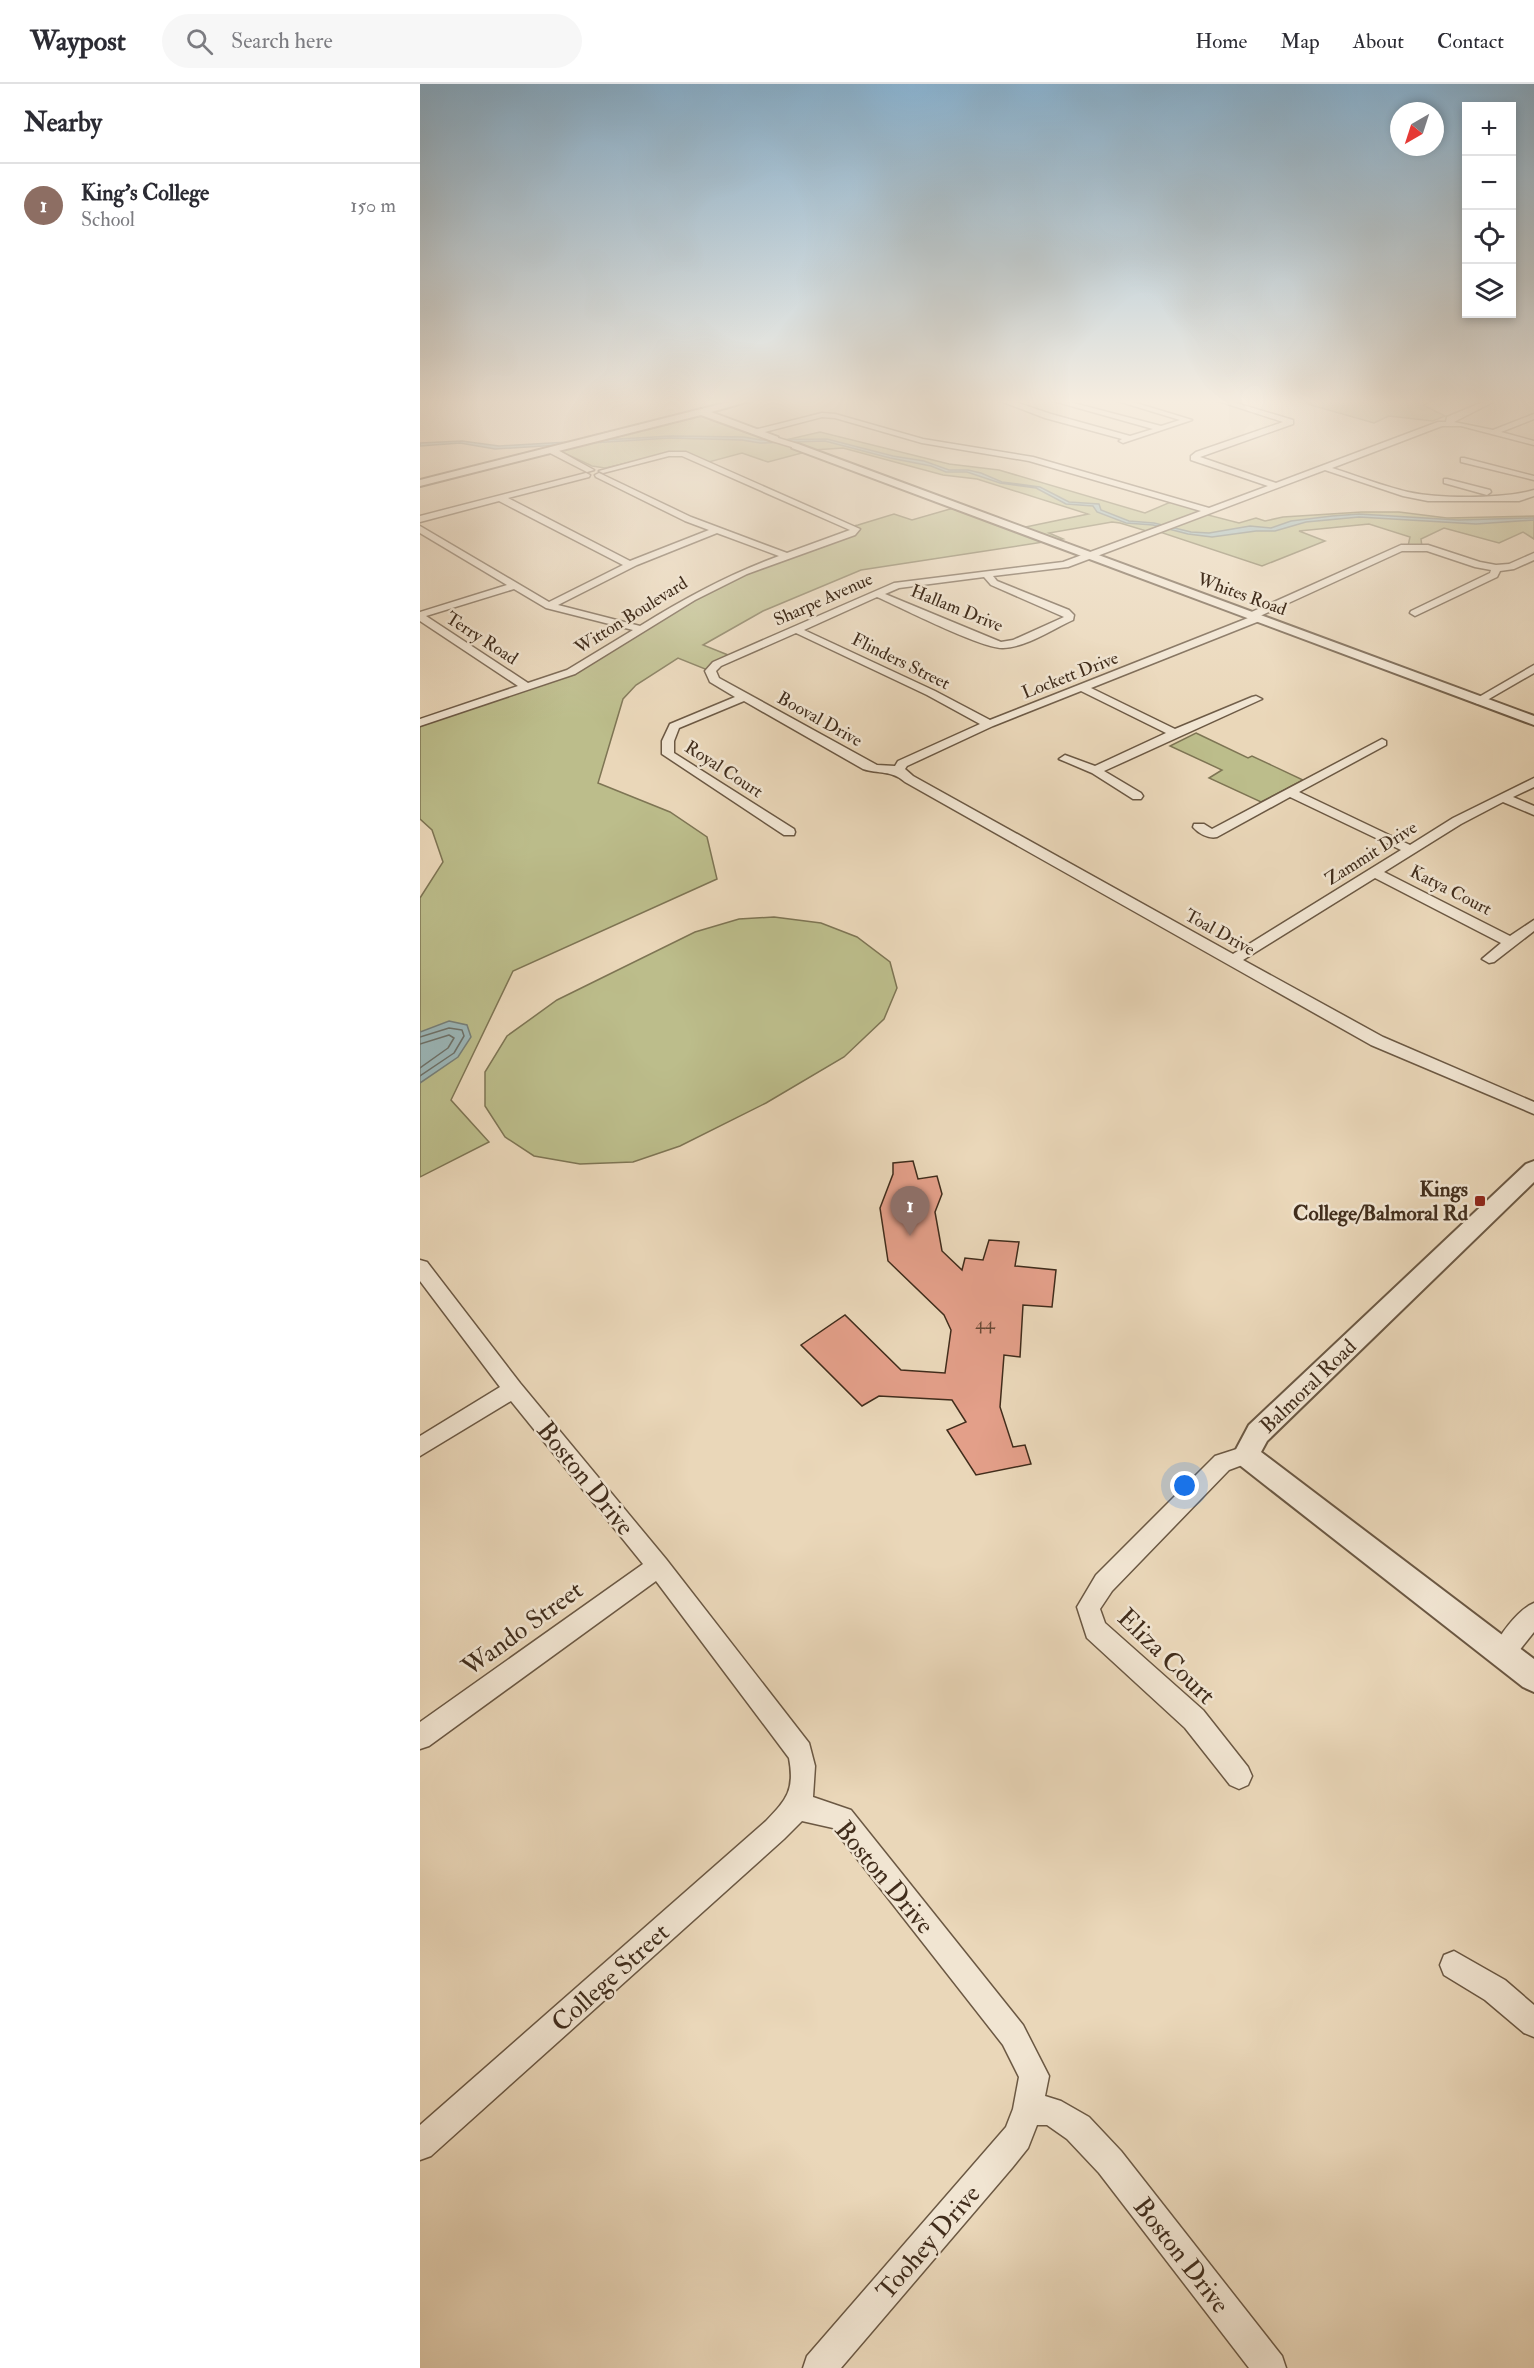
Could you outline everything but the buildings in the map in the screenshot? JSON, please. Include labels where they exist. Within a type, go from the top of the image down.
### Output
[{"type":"street","points":[[420,519],[472,506]]},
{"type":"street","points":[[516,506],[630,565]]},
{"type":"street","points":[[659,506],[786,556]]},
{"type":"street","name":"Witton Boulevard","points":[[420,723],[580,668],[692,598],[744,572],[852,533],[856,529],[802,506]]},
{"type":"street","name":"Whites Road","points":[[955,506],[1534,721]]},
{"type":"street","points":[[1191,506],[1210,511]]},
{"type":"street","name":"Sharpe Avenue","points":[[729,688],[710,676],[713,668],[903,583],[1057,567],[1224,506]]},
{"type":"street","points":[[420,529],[549,606],[641,629]]},
{"type":"street","points":[[549,606],[630,565],[717,530]]},
{"type":"street","name":"Lockett Drive","points":[[898,770],[902,764],[989,724],[1083,688],[1254,617],[1401,548],[1428,548],[1478,565],[1496,568]]},
{"type":"street","points":[[1415,613],[1494,575],[1496,568],[1511,567],[1534,556]]},
{"type":"street","name":"Hallam Drive","points":[[878,594],[986,641],[1001,645],[1015,643],[1069,618],[1065,612],[994,583],[987,575]]},
{"type":"street","points":[[420,616],[515,586]]},
{"type":"street","name":"Terry Road","points":[[420,616],[527,687]]},
{"type":"street","name":"Flinders Street","points":[[797,630],[930,693],[989,724]]},
{"type":"street","points":[[1478,701],[1534,668]]},
{"type":"street","name":"Booval Drive","points":[[729,688],[867,766],[875,769],[898,770]]},
{"type":"street","points":[[1083,688],[1175,733]]},
{"type":"street","name":"Royal Court","points":[[744,697],[674,726],[668,741],[668,754],[789,832]]},
{"type":"street","points":[[1096,770],[1256,699]]},
{"type":"street","points":[[1199,827],[1218,837],[1289,792],[1382,742]]},
{"type":"street","points":[[1065,759],[1096,770],[1137,796]]},
{"type":"street","name":"Toal Drive","points":[[898,770],[909,779],[1394,1050],[1534,1108]]},
{"type":"street","name":"Zammit Drive","points":[[1232,961],[1409,849],[1457,821],[1534,782]]},
{"type":"street","points":[[1289,792],[1409,849]]},
{"type":"street","points":[[1504,798],[1534,811]]},
{"type":"street","name":"Katya Court","points":[[1374,872],[1511,942]]},
{"type":"street","points":[[1489,959],[1534,924]]},
{"type":"street","name":"Balmoral Road","points":[[1534,1169],[1258,1432],[1246,1455],[1534,1677]]},
{"type":"street","name":"Boston Drive","points":[[420,1267],[513,1389],[658,1566],[800,1752],[805,1767],[804,1783],[797,1807],[822,1811],[842,1819],[1013,2035],[1034,2076],[1028,2109],[1051,2111],[1078,2128],[1110,2162],[1270,2368]]},
{"type":"street","points":[[420,1447],[513,1389]]},
{"type":"street","name":"Eliza Court","points":[[1239,1776],[1194,1719],[1095,1630],[1088,1607],[1104,1583],[1222,1464],[1246,1455]]},
{"type":"street","name":"Wando Street","points":[[420,1737],[658,1566]]},
{"type":"street","points":[[1503,1653],[1534,1614]]},
{"type":"street","name":"College Street","points":[[420,2145],[775,1830],[797,1807]]},
{"type":"street","points":[[1454,1965],[1495,1990],[1534,2023]]},
{"type":"street","name":"Toohey Drive","points":[[819,2368],[1001,2157],[1017,2136],[1028,2109]]},
{"type":"green space","points":[[1061,506],[1120,506],[1145,513],[1162,506],[1189,506],[1208,511],[1204,514],[1239,523],[1256,518],[1265,521],[1283,517],[1362,512],[1399,512],[1447,518],[1534,516],[1534,539],[1523,532],[1499,543],[1444,528],[1421,539],[1422,547],[1408,546],[1410,537],[1369,524],[1299,531],[1325,541],[1262,566],[1157,531],[1153,533],[1112,522],[1049,533],[1063,539],[861,570],[763,611],[703,645],[733,657],[710,671],[678,658],[636,685],[623,699],[598,783],[670,812],[707,837],[717,879],[513,971],[451,1100],[489,1142],[420,1177],[420,898],[443,862],[432,830],[420,819],[420,723],[576,670],[694,601],[752,572],[854,535],[853,526],[894,514],[912,520],[957,507],[1016,529],[1088,514]]},
{"type":"green space","points":[[1196,733],[1248,758],[1252,756],[1303,780],[1261,802],[1209,778],[1222,770],[1170,746]]},
{"type":"green space","points":[[774,917],[821,923],[857,937],[890,962],[897,988],[884,1019],[844,1057],[766,1103],[680,1146],[633,1162],[580,1164],[534,1156],[505,1137],[485,1106],[485,1072],[507,1036],[557,1000],[695,932],[739,919]]},
{"type":"water","points":[[1087,506],[1100,506],[1101,510],[1129,521],[1209,533],[1250,526],[1271,528],[1291,521],[1359,514],[1458,520],[1534,518],[1534,520],[1476,524],[1359,517],[1306,522],[1275,531],[1256,531],[1212,537],[1188,534],[1153,525],[1126,523],[1097,512],[1093,506]]},
{"type":"water","points":[[449,1021],[467,1025],[471,1037],[458,1057],[420,1083],[420,1032]]},
{"type":"place","name":"Kings College/Balmoral Rd","points":[[1480,1201]]},
{"type":"place","name":"King's College","points":[[910,1236]]}]
